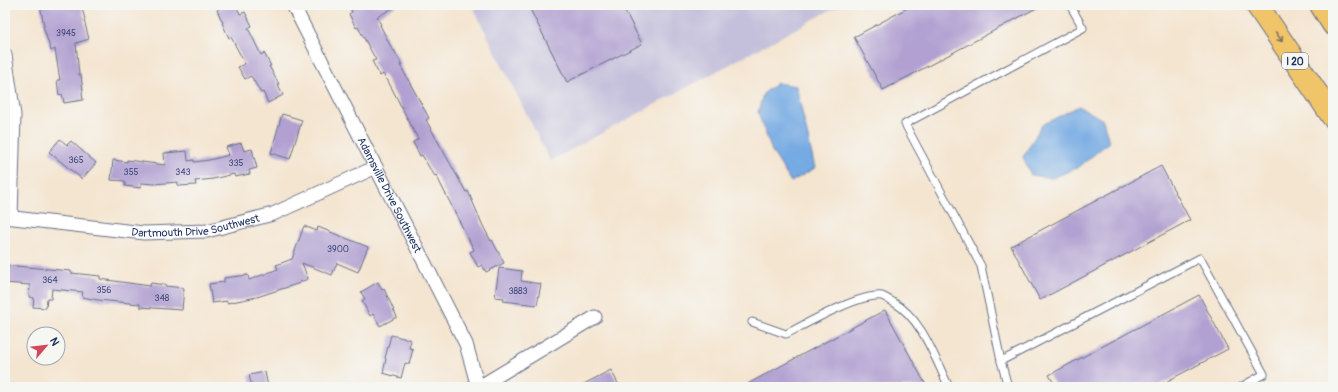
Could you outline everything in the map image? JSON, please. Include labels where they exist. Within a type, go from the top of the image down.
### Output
[{"type":"highway","name":"I 20","points":[[1257,5],[1333,117]]},
{"type":"highway","points":[[1321,5],[1333,24]]},
{"type":"street","name":"Adamsville Drive Southwest","points":[[293,5],[466,344],[479,387]]},
{"type":"street","points":[[5,55],[14,115],[8,217]]},
{"type":"street","name":"Dartmouth Drive Southwest","points":[[8,217],[144,233],[207,231],[274,214],[376,167]]},
{"type":"street","points":[[479,387],[595,317]]},
{"type":"lane","points":[[1008,387],[980,266],[904,124],[1083,28],[1070,5]]},
{"type":"lane","points":[[1001,361],[1200,258],[1264,374],[1241,387]]},
{"type":"lane","points":[[752,322],[786,334],[839,308],[866,298],[882,296],[907,312],[922,332],[949,387]]},
{"type":"shaded area","points":[[472,5],[842,5],[550,161]]},
{"type":"water","points":[[777,83],[796,86],[815,168],[791,182],[772,151],[758,113],[763,94]]},
{"type":"water","points":[[1079,106],[1103,120],[1109,142],[1079,167],[1052,178],[1031,175],[1023,157],[1042,125]]},
{"type":"building","points":[[40,5],[81,5],[89,39],[76,43],[83,100],[64,103],[62,94],[59,95],[57,80],[60,80],[55,49],[51,51],[43,26]]},
{"type":"building","points":[[225,5],[236,5],[240,14],[245,12],[252,26],[248,28],[261,55],[264,53],[271,66],[269,66],[283,95],[268,103],[263,92],[261,93],[251,76],[245,79],[238,67],[245,64],[231,37],[229,38],[217,10]]},
{"type":"building","points":[[349,5],[398,5],[377,17],[380,25],[429,118],[426,120],[466,192],[468,191],[483,226],[504,263],[486,272],[482,265],[478,267],[470,252],[474,250],[436,175],[435,176],[430,169],[422,155],[420,156],[413,142],[418,139],[388,81],[383,74],[380,76],[372,61],[376,60],[349,14],[352,12]]},
{"type":"building","points":[[528,5],[622,5],[642,44],[567,82]]},
{"type":"building","points":[[913,5],[1042,5],[883,90],[854,37]]},
{"type":"building","points":[[282,114],[302,120],[290,159],[271,153]]},
{"type":"building","points":[[60,139],[67,145],[71,141],[96,163],[82,179],[49,152]]},
{"type":"building","points":[[241,143],[244,151],[252,149],[257,168],[249,170],[250,174],[235,177],[234,174],[213,179],[195,181],[196,185],[178,186],[178,182],[154,184],[141,183],[141,188],[125,186],[125,181],[111,180],[113,160],[127,162],[127,160],[165,165],[164,153],[187,151],[188,161],[194,160],[194,162],[229,155],[226,147]]},
{"type":"building","points":[[1161,166],[1190,220],[1040,300],[1011,246]]},
{"type":"building","points":[[304,226],[317,231],[318,227],[368,247],[358,272],[337,263],[332,275],[302,263],[308,279],[300,283],[257,297],[227,303],[227,301],[212,303],[209,284],[224,282],[224,278],[248,275],[249,280],[278,269],[276,265],[292,259]]},
{"type":"building","points":[[5,265],[71,271],[71,273],[100,276],[100,279],[150,286],[151,283],[184,288],[182,310],[140,307],[140,304],[82,297],[83,292],[52,289],[51,299],[47,299],[46,308],[33,307],[34,298],[29,297],[30,285],[5,283]]},
{"type":"building","points":[[499,268],[522,271],[521,281],[541,284],[537,305],[503,301],[504,298],[495,297]]},
{"type":"building","points":[[378,282],[382,290],[384,289],[397,317],[380,326],[373,314],[370,316],[362,301],[365,299],[361,292]]},
{"type":"building","points":[[1199,295],[1228,349],[1156,387],[1056,387],[1049,375]]},
{"type":"building","points":[[885,310],[927,387],[742,387]]},
{"type":"building","points":[[391,335],[411,340],[409,348],[413,349],[409,364],[405,363],[401,378],[383,373]]},
{"type":"building","points":[[611,370],[620,387],[578,387]]},
{"type":"building","points":[[265,372],[268,387],[252,387],[249,375]]}]
